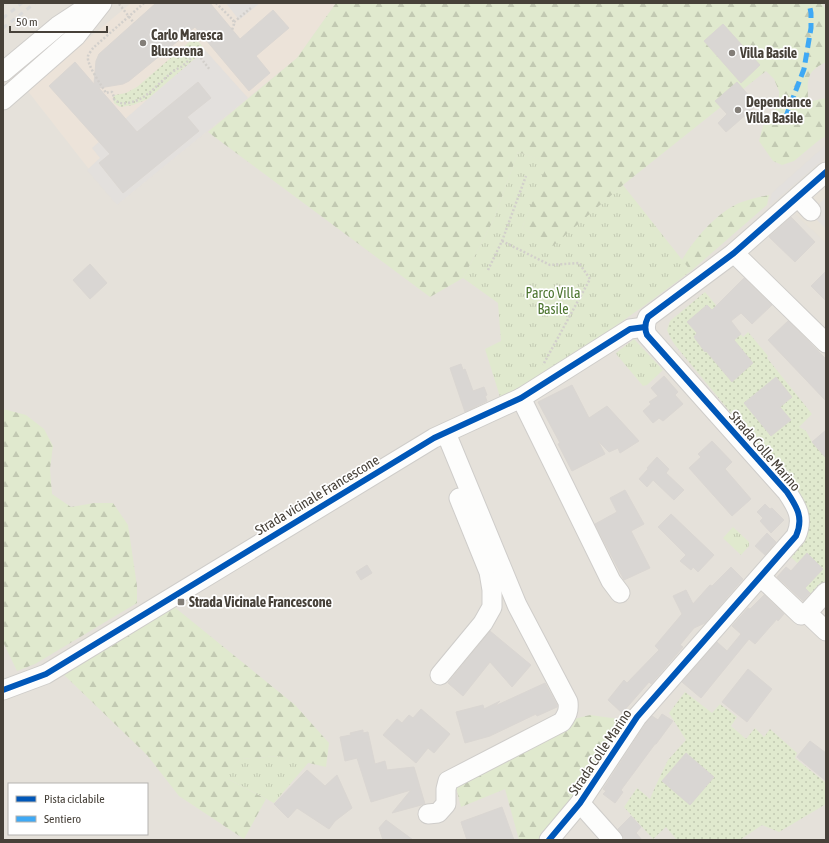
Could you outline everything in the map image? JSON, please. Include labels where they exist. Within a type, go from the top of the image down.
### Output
[{"type":"street","points":[[3,72],[58,26],[93,3]]},
{"type":"street","points":[[3,100],[110,4]]},
{"type":"street","points":[[645,327],[648,317],[734,253],[826,172]]},
{"type":"street","points":[[798,197],[811,211]]},
{"type":"street","points":[[734,253],[826,343]]},
{"type":"street","name":"Strada vicinale Francescone","points":[[3,690],[46,674],[440,435],[521,398],[630,329],[645,327]]},
{"type":"street","name":"Strada Colle Marino","points":[[549,840],[580,803],[638,717],[796,536],[800,525],[799,514],[787,492],[647,335],[645,327]]},
{"type":"street","points":[[521,398],[611,581],[620,593]]},
{"type":"street","points":[[440,435],[489,572],[492,590],[492,607],[483,623],[440,675]]},
{"type":"street","points":[[428,814],[438,813],[446,804],[446,789],[448,781],[562,722],[567,715],[568,709],[568,702],[517,605],[440,435]]},
{"type":"street","points":[[761,577],[801,615],[807,613],[826,592]]},
{"type":"street","points":[[807,613],[826,631]]},
{"type":"street","points":[[580,803],[613,840]]},
{"type":"path","points":[[144,3],[93,48],[88,55],[88,61],[96,78],[106,93],[111,92],[114,94],[114,99],[119,103],[135,101],[145,97],[172,72],[197,53],[210,70]]},
{"type":"path","points":[[216,3],[234,22]]},
{"type":"path","points":[[110,4],[129,17],[134,23]]},
{"type":"path","points":[[232,30],[234,22],[252,7]]},
{"type":"path","points":[[488,270],[502,241],[526,176]]},
{"type":"path","points":[[502,241],[550,265],[579,263],[590,279],[541,368]]},
{"type":"shaded area","points":[[3,3],[826,3],[826,840],[3,840]]},
{"type":"shaded area","points":[[131,3],[336,3],[297,58],[117,205],[27,90]]},
{"type":"shaded area","points":[[226,3],[260,3],[239,20]]},
{"type":"shaded area","points":[[205,50],[248,98],[117,205],[87,170],[100,158],[92,148]]},
{"type":"shaded area","points":[[826,145],[826,157],[769,206],[772,193]]},
{"type":"shaded area","points":[[826,186],[826,243],[795,214]]},
{"type":"shaded area","points":[[826,197],[826,229],[810,213]]},
{"type":"green space","points":[[336,3],[821,3],[826,10],[826,62],[815,68],[810,75],[808,97],[812,101],[826,98],[826,136],[794,161],[782,165],[773,161],[759,141],[763,126],[773,114],[779,102],[779,91],[774,79],[766,71],[623,185],[553,246],[522,228],[548,162],[518,152],[494,219],[463,278],[430,297],[208,132],[297,58]]},
{"type":"green space","points":[[195,37],[205,50],[148,99],[133,105],[120,107],[114,103],[113,98],[115,95],[126,93],[137,87]]},
{"type":"green space","name":"Parco Villa Basile","points":[[518,152],[549,162],[522,228],[553,245],[623,185],[691,271],[598,338],[501,400],[485,349],[501,341],[498,303],[463,278],[494,219]]},
{"type":"green space","points":[[769,195],[767,205],[691,271],[682,260],[693,243],[716,218],[733,206],[742,202]]},
{"type":"green space","points":[[705,292],[743,337],[748,332],[768,356],[767,358],[812,414],[799,427],[806,431],[812,442],[822,454],[826,451],[826,581],[813,596],[805,588],[823,569],[807,553],[797,563],[789,555],[801,539],[763,452],[675,345],[667,330],[670,321]]},
{"type":"green space","points":[[634,339],[663,370],[647,385],[643,386],[616,353]]},
{"type":"green space","points":[[3,409],[26,415],[44,429],[53,446],[50,469],[52,494],[71,507],[94,503],[113,503],[128,525],[137,586],[137,603],[35,664],[17,671],[3,642]]},
{"type":"green space","points":[[733,527],[749,542],[749,546],[741,555],[723,538]]},
{"type":"green space","points":[[167,601],[295,705],[329,743],[326,767],[279,756],[241,759],[228,771],[228,779],[266,799],[244,839],[179,796],[147,755],[60,671]]},
{"type":"green space","points":[[685,692],[712,713],[720,704],[737,717],[731,726],[746,739],[755,728],[764,737],[770,729],[797,753],[795,758],[826,783],[826,804],[779,832],[762,825],[740,840],[677,840],[666,827],[653,839],[624,807],[637,788],[650,799],[668,760],[686,740],[669,713]]},
{"type":"green space","points":[[590,715],[626,720],[554,826],[539,840],[519,840],[505,789],[461,807],[454,779],[562,722]]},
{"type":"green space","points":[[279,756],[309,762],[274,803],[228,779],[227,771],[241,759]]},
{"type":"building","points":[[156,3],[210,3],[240,39],[273,10],[289,28],[256,56],[270,73],[249,91],[195,27],[129,81],[123,84],[99,88],[137,132],[198,82],[211,98],[187,117],[199,131],[123,193],[99,163],[110,154],[49,86],[75,62],[94,84],[96,61],[99,54]]},
{"type":"building","name":"Villa Basile","points":[[723,24],[760,65],[741,83],[704,41]]},
{"type":"building","name":"Dependance Villa Basile","points":[[737,82],[757,105],[726,132],[718,123],[727,114],[715,101]]},
{"type":"building","points":[[791,217],[815,242],[795,262],[769,237]]},
{"type":"building","points":[[90,264],[107,283],[90,299],[73,280]]},
{"type":"building","points":[[826,271],[826,301],[811,286]]},
{"type":"building","points":[[744,278],[772,305],[752,324],[741,313],[731,321],[741,334],[734,340],[753,363],[732,382],[706,351],[705,352],[694,337],[697,333],[687,322],[707,305],[712,310]]},
{"type":"building","points":[[788,321],[826,359],[826,401],[768,340]]},
{"type":"building","points":[[461,364],[463,370],[465,369],[473,391],[484,387],[487,395],[485,396],[487,401],[465,412],[450,368]]},
{"type":"building","points":[[664,376],[678,392],[675,395],[683,404],[663,421],[659,418],[653,423],[643,411],[651,404],[649,402],[658,396],[651,388]]},
{"type":"building","points":[[776,377],[792,397],[780,407],[791,420],[771,436],[744,403]]},
{"type":"building","points":[[572,385],[589,418],[607,406],[639,441],[620,453],[618,448],[609,452],[598,441],[605,454],[572,471],[558,444],[560,443],[538,402]]},
{"type":"building","points":[[826,430],[826,458],[812,442]]},
{"type":"building","points":[[712,441],[732,462],[725,469],[751,499],[732,516],[689,468],[701,457],[698,454]]},
{"type":"building","points":[[657,457],[669,469],[666,473],[684,490],[674,500],[653,480],[647,487],[639,479]]},
{"type":"building","points":[[625,490],[644,524],[631,531],[650,568],[624,580],[595,524],[617,512],[610,498]]},
{"type":"building","points":[[765,504],[770,509],[772,508],[784,520],[771,533],[760,521],[763,518],[757,512]]},
{"type":"building","points":[[671,514],[714,555],[698,572],[693,567],[691,570],[680,561],[686,555],[658,527]]},
{"type":"building","points":[[767,533],[776,542],[765,555],[755,546]]},
{"type":"building","points":[[807,553],[823,569],[805,588],[810,593],[803,601],[777,577],[786,567],[791,571]]},
{"type":"building","points":[[367,565],[372,573],[361,580],[356,572]]},
{"type":"building","points":[[731,567],[743,579],[705,623],[694,628],[680,645],[683,647],[651,684],[649,682],[622,713],[608,700],[624,680],[627,683],[659,650],[655,646],[682,614],[673,596],[686,590],[693,604],[710,585],[712,586]]},
{"type":"building","points":[[764,595],[784,614],[778,621],[777,619],[755,644],[749,639],[701,698],[682,682],[717,642],[727,651],[741,634],[732,626],[748,608],[750,609]]},
{"type":"building","points":[[490,631],[531,665],[512,687],[490,662],[463,696],[448,683]]},
{"type":"building","points":[[748,669],[772,689],[747,722],[722,702]]},
{"type":"building","points":[[545,683],[557,707],[537,716],[536,714],[490,736],[465,743],[456,712],[483,705],[484,709],[500,701],[495,706]]},
{"type":"building","points":[[421,709],[450,734],[434,753],[428,748],[416,763],[383,735],[397,719],[402,723],[409,715],[413,718]]},
{"type":"building","points":[[662,714],[673,721],[621,790],[623,792],[615,803],[603,794],[606,791],[603,789],[646,723],[652,716],[658,720]]},
{"type":"building","points":[[363,730],[363,733],[368,732],[375,764],[385,761],[387,770],[414,767],[425,804],[392,813],[411,790],[371,802],[357,758],[345,761],[340,737],[351,735],[350,733]]},
{"type":"building","points":[[810,741],[826,753],[826,781],[797,757]]},
{"type":"building","points":[[686,753],[714,777],[690,805],[662,781]]},
{"type":"building","points":[[307,770],[325,786],[337,775],[352,808],[335,821],[329,829],[297,808],[288,818],[274,804]]},
{"type":"building","points":[[502,807],[514,840],[467,840],[461,822]]},
{"type":"building","points":[[631,816],[641,827],[636,833],[642,840],[625,840],[618,829]]},
{"type":"building","points":[[386,820],[413,840],[383,840],[379,828]]},
{"type":"railway","points":[[3,18],[22,3]]},
{"type":"railway","points":[[3,28],[35,3]]},
{"type":"marked path","points":[[785,119],[804,69],[811,28],[809,3]]},
{"type":"cycle path","points":[[549,840],[580,803],[637,717],[796,536],[799,524],[798,513],[787,492],[647,335],[645,326],[648,317],[734,253],[826,172]]},
{"type":"cycle path","points":[[3,690],[46,674],[434,438],[521,398],[630,329],[645,327]]},
{"type":"place","name":"Carlo Maresca Bluserena","points":[[143,43]]},
{"type":"place","name":"Villa Basile","points":[[732,53]]},
{"type":"place","name":"Dependance Villa Basile","points":[[738,110]]},
{"type":"place","name":"Strada Vicinale Francescone","points":[[181,602]]}]
